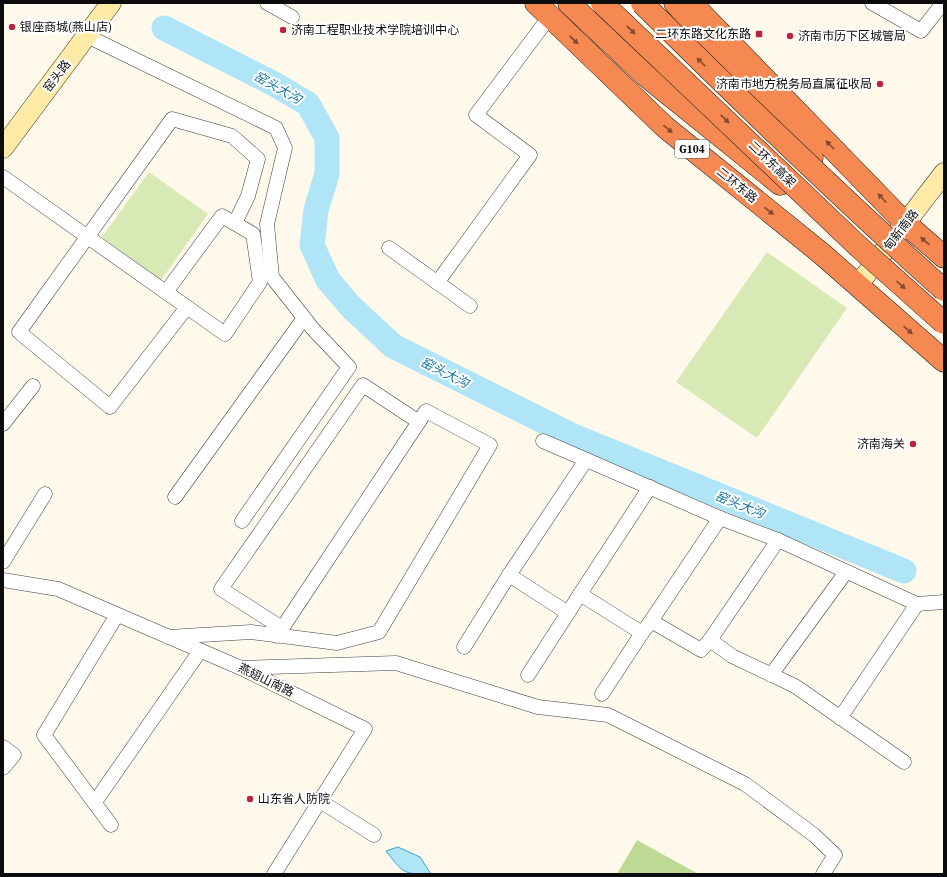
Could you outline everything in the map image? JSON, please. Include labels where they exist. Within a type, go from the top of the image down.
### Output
[{"type":"highway","points":[[569,3],[645,76],[860,248]]},
{"type":"highway","name":"二环东高架","points":[[602,3],[860,248],[944,323]]},
{"type":"highway","name":"二环东高架","points":[[642,3],[770,130],[876,230],[944,290]]},
{"type":"highway","points":[[675,3],[876,230]]},
{"type":"highway","points":[[691,3],[906,224],[944,257]]},
{"type":"highway","name":"二环东路","points":[[543,10],[664,126],[822,254],[944,361]]},
{"type":"main road","name":"窑头路","points":[[3,148],[111,3]]},
{"type":"main road","name":"甸新南路","points":[[858,285],[944,173]]},
{"type":"street","points":[[267,3],[292,17]]},
{"type":"street","points":[[872,3],[921,31],[942,3]]},
{"type":"street","points":[[437,283],[530,156],[476,115],[543,10]]},
{"type":"street","points":[[87,36],[276,128],[285,148],[266,224],[272,277],[304,318],[349,367],[242,521]]},
{"type":"street","points":[[187,307],[110,407],[20,332],[87,236],[172,119],[232,136],[258,159],[248,196],[234,223]]},
{"type":"street","points":[[3,177],[225,334],[260,282],[253,234],[222,216],[166,292]]},
{"type":"street","points":[[389,248],[470,306]]},
{"type":"street","points":[[175,497],[304,318]]},
{"type":"street","points":[[280,632],[221,589],[363,385],[419,422]]},
{"type":"street","points":[[3,424],[33,386]]},
{"type":"street","points":[[168,637],[251,632],[280,632],[337,643],[379,632],[490,445],[426,411],[280,632]]},
{"type":"street","points":[[543,441],[720,518],[778,540],[917,604],[944,602]]},
{"type":"street","points":[[464,647],[509,575],[586,460]]},
{"type":"street","points":[[528,675],[650,487]]},
{"type":"street","points":[[3,562],[45,494]]},
{"type":"street","points":[[602,694],[720,518]]},
{"type":"street","points":[[651,621],[700,650],[710,640],[778,540]]},
{"type":"street","points":[[771,675],[846,572]]},
{"type":"street","points":[[509,575],[568,613]]},
{"type":"street","name":"燕翅山南路","points":[[3,580],[58,589],[241,668],[366,729],[274,874]]},
{"type":"street","points":[[580,594],[642,633]]},
{"type":"street","points":[[840,718],[917,604]]},
{"type":"street","points":[[111,825],[44,735],[117,615]]},
{"type":"street","points":[[710,640],[732,656],[795,686],[904,762]]},
{"type":"street","points":[[95,802],[200,650]]},
{"type":"street","points":[[241,668],[396,663],[538,707],[608,715],[745,784],[808,830],[835,855],[823,874]]},
{"type":"street","points":[[3,747],[14,755],[3,768]]},
{"type":"street","points":[[320,801],[374,835]]},
{"type":"green space","points":[[149,172],[208,214],[161,280],[102,237]]},
{"type":"green space","points":[[767,252],[847,308],[757,438],[676,382]]},
{"type":"green space","points":[[637,840],[691,870],[698,874],[617,874]]},
{"type":"water","points":[[398,847],[420,857],[431,874],[409,873],[401,868],[386,851]]},
{"type":"waterway","name":"窑头大沟","points":[[164,28],[276,85],[308,104],[327,138],[327,174],[316,210],[312,245],[328,280],[351,307],[393,346],[571,435],[904,571]]},
{"type":"place","name":"银座商城(燕山店)","points":[[12,27]]},
{"type":"place","name":"济南工程职业技术学院培训中心","points":[[283,30]]},
{"type":"place","name":"二环东路文化东路","points":[[759,34]]},
{"type":"place","name":"济南市历下区城管局","points":[[790,36]]},
{"type":"place","name":"济南市地方税务局直属征收局","points":[[880,84]]},
{"type":"place","name":"济南海关","points":[[913,444]]},
{"type":"place","name":"山东省人防院","points":[[250,799]]}]
